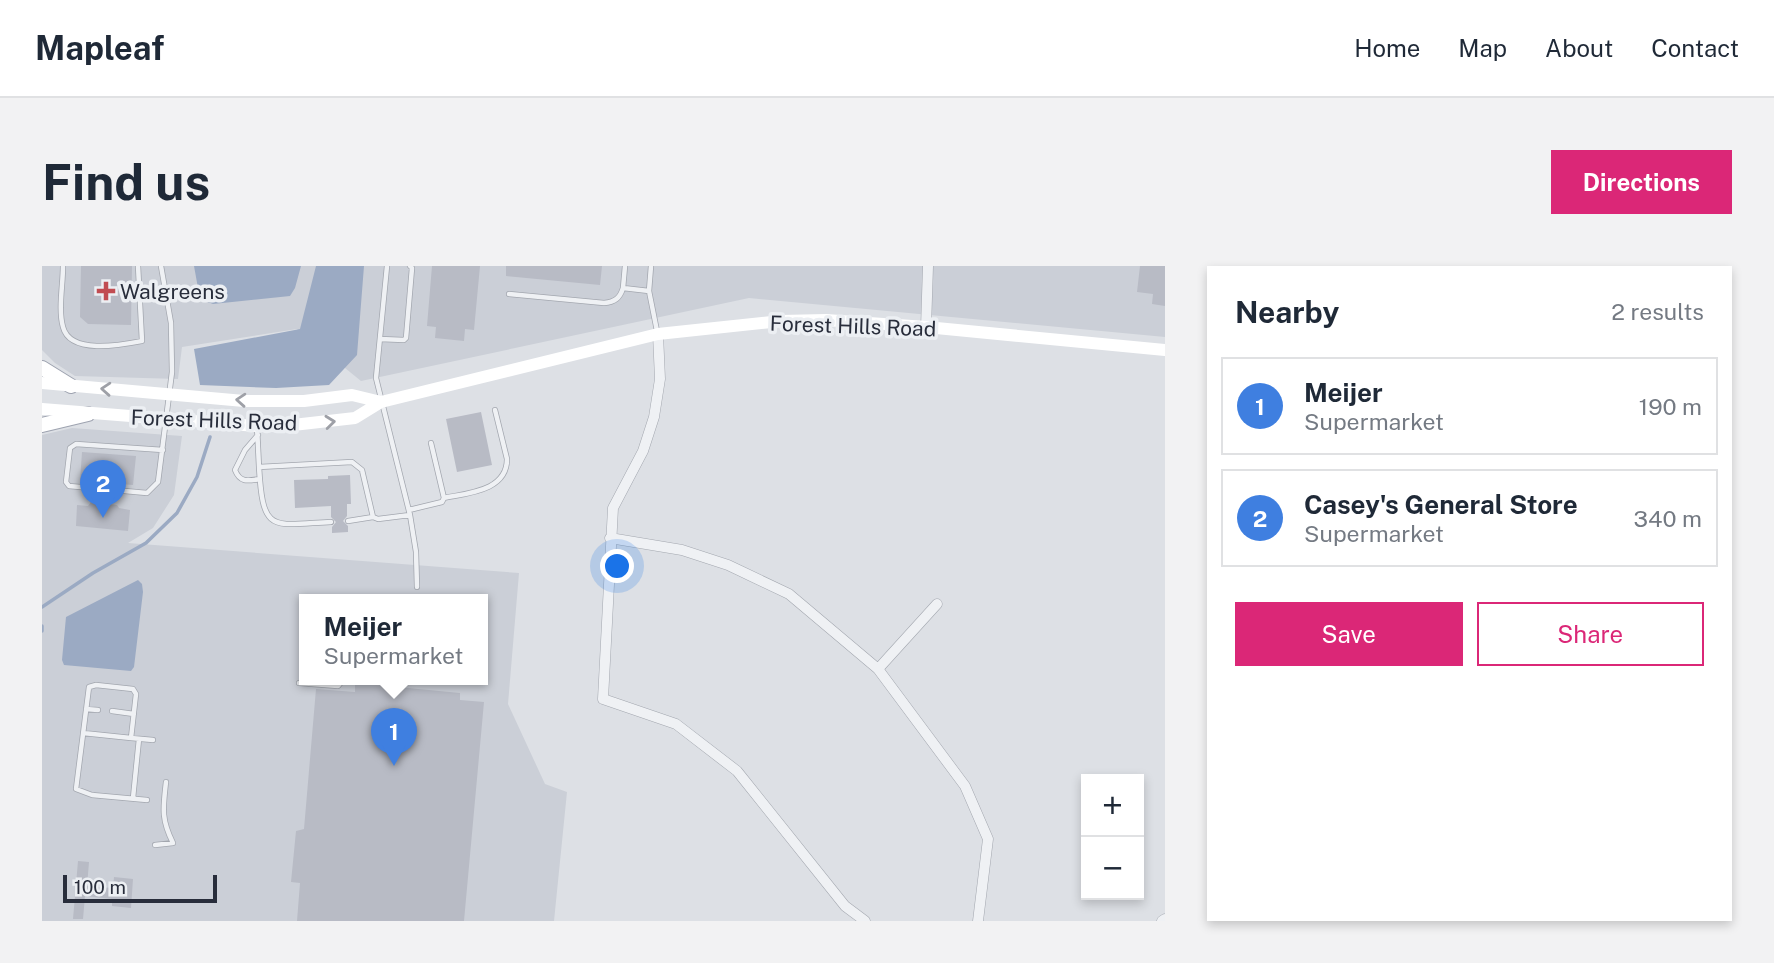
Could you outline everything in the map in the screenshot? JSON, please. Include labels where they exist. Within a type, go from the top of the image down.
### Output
[{"type":"main road","points":[[42,368],[71,386]]},
{"type":"main road","points":[[42,425],[88,414]]},
{"type":"street","points":[[926,327],[928,266]]},
{"type":"street","name":"Forest Hills Road","points":[[42,409],[167,419],[258,431],[355,418],[381,402],[658,334],[781,321],[825,320],[926,327],[1165,350]]},
{"type":"street","points":[[658,334],[660,379],[654,417],[643,451],[613,508],[603,699],[676,724],[737,771],[845,906],[865,921]]},
{"type":"street","name":"Forest Hills Road","points":[[42,383],[271,402],[352,395],[381,402]]},
{"type":"street","points":[[610,538],[682,550],[728,565],[789,594],[878,669],[965,786],[988,839],[978,921]]},
{"type":"street","points":[[878,669],[937,604]]},
{"type":"lane","points":[[63,266],[62,324],[69,338],[79,345],[123,345],[142,341],[138,268]]},
{"type":"lane","points":[[161,266],[171,323],[172,350],[167,419],[163,450],[158,482],[147,493],[69,486],[66,482],[70,447],[76,444],[163,450]]},
{"type":"lane","points":[[387,266],[376,378],[410,512],[416,552],[417,587]]},
{"type":"lane","points":[[380,339],[406,338],[412,268],[410,266]]},
{"type":"lane","points":[[509,294],[604,303],[617,300],[623,288],[625,266]]},
{"type":"lane","points":[[651,266],[649,291],[658,334]]},
{"type":"lane","points":[[623,288],[649,291]]},
{"type":"lane","points":[[348,521],[373,517],[378,519],[410,512],[442,502],[444,498],[478,491],[496,483],[503,476],[507,459],[495,410]]},
{"type":"lane","points":[[258,431],[264,512],[275,522],[288,524],[331,522]]},
{"type":"lane","points":[[258,431],[235,470],[243,481],[260,479]]},
{"type":"lane","points":[[431,443],[444,498]]},
{"type":"lane","points":[[259,467],[346,461],[357,464],[362,470],[373,517]]},
{"type":"lane","points":[[131,738],[136,694],[133,689],[96,685],[89,687],[76,789],[92,795],[147,800]]},
{"type":"lane","points":[[86,709],[98,710]]},
{"type":"lane","points":[[112,711],[134,714]]},
{"type":"lane","points":[[83,733],[152,740]]},
{"type":"lane","points":[[133,798],[139,739]]},
{"type":"lane","points":[[155,845],[173,843],[164,826],[162,814],[166,782]]},
{"type":"shaded area","points":[[42,266],[1165,266],[1165,337],[749,298],[361,381],[297,329],[182,347],[178,379],[75,376],[55,363],[42,350]]},
{"type":"shaded area","points":[[72,428],[182,436],[174,495],[153,528],[128,543],[519,573],[508,704],[545,784],[567,792],[554,921],[42,921],[42,435]]},
{"type":"water","points":[[194,266],[301,266],[290,296],[213,304],[200,299]]},
{"type":"water","points":[[316,266],[364,266],[357,355],[329,385],[276,388],[200,385],[194,349],[300,329]]},
{"type":"water","points":[[138,580],[142,584],[143,592],[134,667],[131,671],[64,665],[62,660],[66,617]]},
{"type":"building","name":"Walgreens","points":[[81,266],[132,266],[131,325],[88,324],[80,317]]},
{"type":"building","points":[[432,266],[480,266],[474,330],[465,329],[464,341],[435,338],[436,327],[427,326]]},
{"type":"building","points":[[506,266],[602,266],[600,285],[506,276]]},
{"type":"building","points":[[1140,266],[1165,266],[1165,306],[1152,304],[1153,294],[1137,292]]},
{"type":"building","points":[[481,412],[492,465],[457,472],[446,419]]},
{"type":"building","points":[[82,452],[136,456],[133,485],[80,481]]},
{"type":"building","points":[[350,475],[351,504],[347,504],[347,516],[343,521],[348,526],[348,532],[332,533],[336,522],[331,517],[331,506],[295,508],[294,480]]},
{"type":"building","points":[[91,502],[117,505],[130,510],[128,531],[76,526],[77,505],[88,506]]},
{"type":"building","points":[[355,685],[376,685],[460,693],[460,700],[484,702],[464,921],[297,921],[300,883],[291,882],[296,831],[304,829],[316,689],[355,692]]},
{"type":"building","points":[[78,861],[89,862],[87,886],[113,888],[114,877],[133,879],[131,908],[112,906],[112,899],[85,896],[83,919],[73,919]]},
{"type":"waterway","points":[[42,607],[93,573],[146,543],[177,513],[197,477],[210,437]]},
{"type":"waterway","points":[[42,626],[42,631]]},
{"type":"place","name":"Walgreens","points":[[106,291]]},
{"type":"place","name":"Casey's General Store","points":[[103,518]]},
{"type":"place","name":"Meijer","points":[[394,766]]}]
